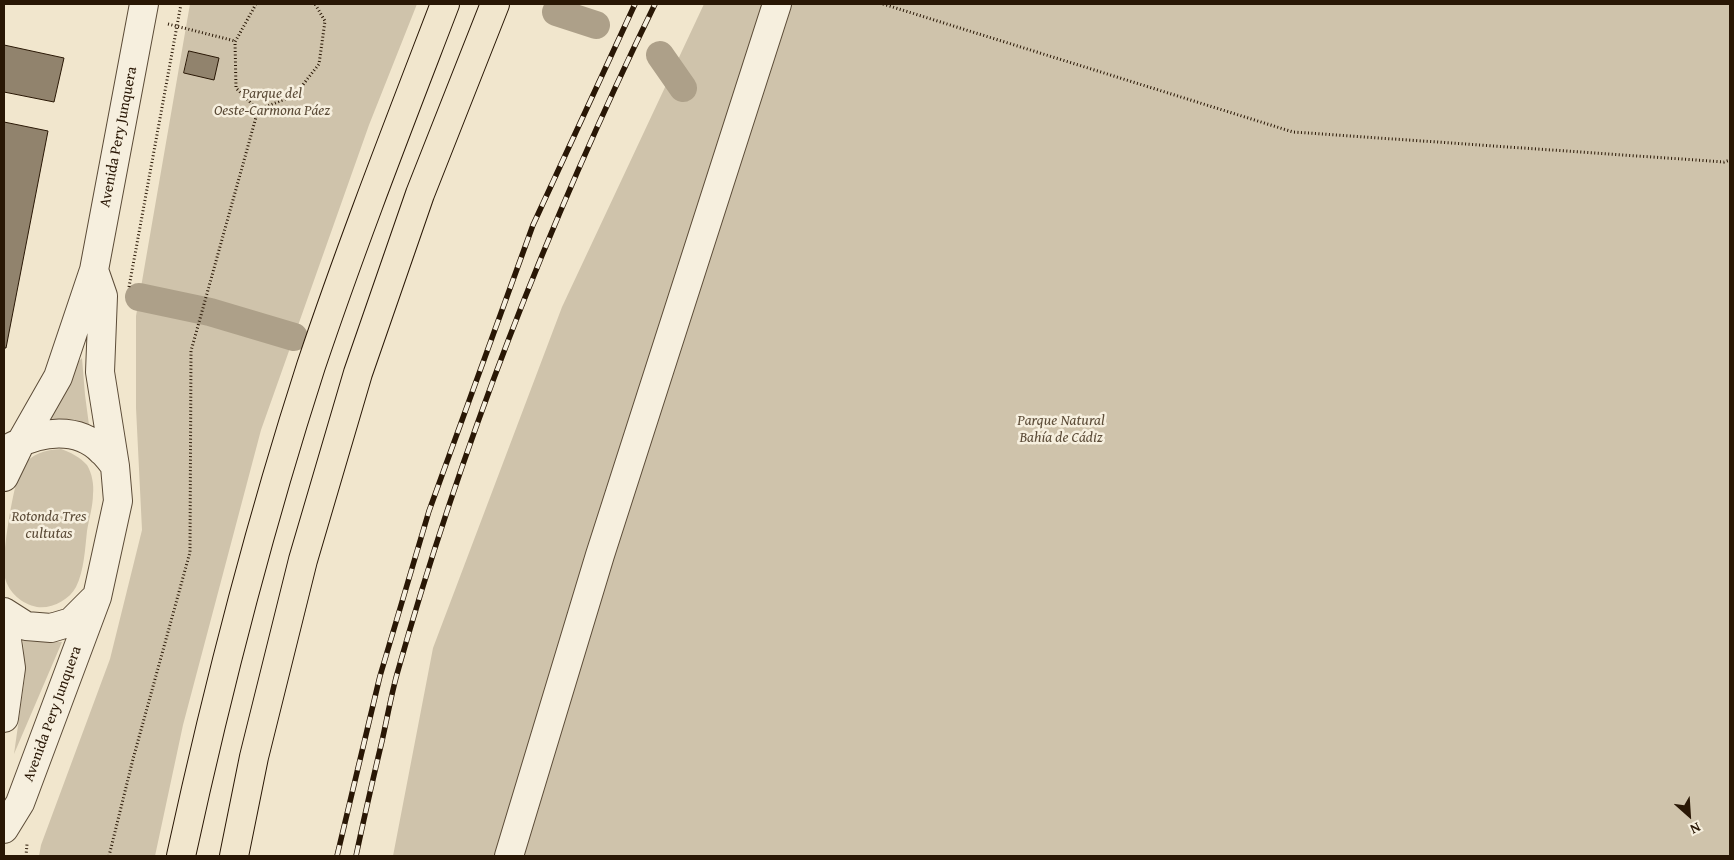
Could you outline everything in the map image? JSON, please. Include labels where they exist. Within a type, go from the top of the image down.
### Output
[{"type":"highway","points":[[181,856],[206,742],[255,550],[309,375],[376,182],[445,4]]},
{"type":"highway","points":[[234,856],[254,757],[303,560],[358,373],[420,194],[495,4]]},
{"type":"street","points":[[509,856],[600,555],[776,4]]},
{"type":"street","name":"Avenida Pery Junquera","points":[[4,477],[12,447],[58,377],[94,270],[143,11]]},
{"type":"street","name":"Avenida Pery Junquera","points":[[4,829],[20,803],[97,597],[118,501],[115,466],[100,372],[103,296],[94,270]]},
{"type":"street","points":[[12,447],[41,435],[62,433],[83,438],[101,450],[115,466]]},
{"type":"street","points":[[4,612],[26,626],[51,628],[71,622],[97,597]]},
{"type":"street","points":[[4,619],[11,668],[4,718]]},
{"type":"path","points":[[256,4],[235,41],[236,88],[258,110]]},
{"type":"path","points":[[258,110],[295,95],[320,64],[325,21],[315,4]]},
{"type":"path","points":[[883,4],[1293,132],[1724,162],[1730,160]]},
{"type":"path","points":[[143,11],[235,41]]},
{"type":"path","points":[[109,856],[133,760],[190,552],[191,351],[258,110]]},
{"type":"green space","name":"Parque del Oeste-Carmona Páez","points":[[190,4],[417,4],[369,125],[261,430],[183,725],[155,856],[39,856],[41,845],[110,659],[142,530],[136,408],[136,316]]},
{"type":"green space","name":"Parque Natural Bahía de Cádiz","points":[[704,4],[1730,4],[1730,856],[393,856],[433,648],[562,307]]},
{"type":"green space","points":[[82,358],[89,425],[75,420],[51,419],[79,361]]},
{"type":"green space","name":"Rotonda Tres cultutas","points":[[61,449],[75,455],[84,462],[89,468],[92,479],[92,503],[84,560],[79,581],[73,592],[65,600],[48,607],[31,606],[13,593],[5,578],[4,557],[15,487],[22,467],[30,458],[39,453]]},
{"type":"green space","points":[[23,641],[62,642],[14,754],[25,676]]},
{"type":"building","points":[[4,45],[64,58],[54,102],[4,92]]},
{"type":"building","points":[[189,51],[219,58],[214,80],[184,73]]},
{"type":"building","points":[[4,122],[48,131],[6,348],[4,348]]},
{"type":"waterway","points":[[556,12],[596,25]]},
{"type":"waterway","points":[[660,55],[683,88]]},
{"type":"waterway","points":[[139,297],[210,312],[294,337]]},
{"type":"railway","points":[[337,856],[380,676],[429,511],[533,225],[635,4]]},
{"type":"railway","points":[[356,856],[397,674],[422,588],[450,503],[511,333],[544,250],[616,85],[655,4]]}]
